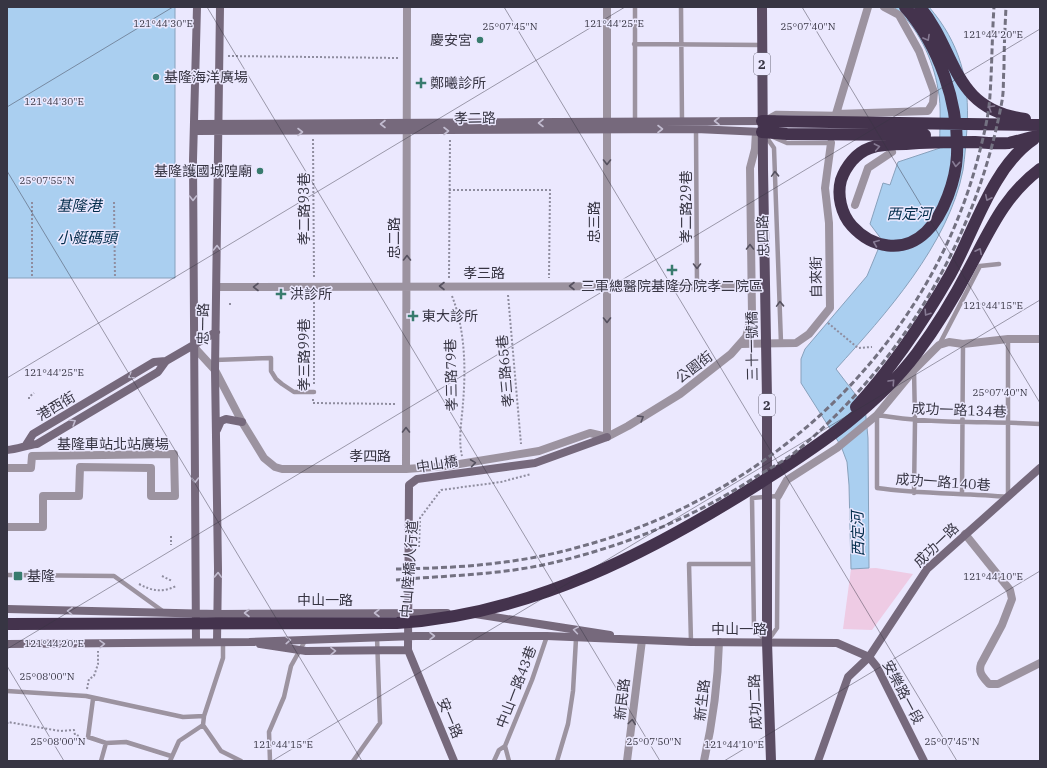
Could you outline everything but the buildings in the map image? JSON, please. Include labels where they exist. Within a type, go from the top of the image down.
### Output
[{"type":"highway","points":[[905,7],[929,40],[943,74],[950,100],[957,139],[957,144],[957,155],[953,182],[931,226],[915,240],[900,245],[886,246],[871,241],[857,231],[850,224],[842,209],[840,183],[846,167],[869,148],[929,142],[953,142],[961,142],[976,142],[1008,143],[1040,133]]},
{"type":"highway","points":[[920,7],[937,30],[957,76],[969,92],[983,103],[1005,115],[1040,121]]},
{"type":"highway","points":[[760,128],[787,121],[1040,133]]},
{"type":"highway","points":[[760,128],[787,134],[1040,133]]},
{"type":"highway","points":[[820,443],[870,392],[903,350],[951,274],[994,187],[1007,165],[1040,133]]},
{"type":"highway","points":[[7,624],[397,623],[430,621],[488,609],[589,575],[644,551],[743,494],[820,443],[843,427],[882,393],[916,355],[952,301],[1006,202],[1023,182],[1040,169]]},
{"type":"main road","name":"忠四路","points":[[762,7],[760,128],[762,169]]},
{"type":"main road","name":"三十一號橋","points":[[762,169],[767,400],[767,642]]},
{"type":"main road","name":"成功二路","points":[[767,642],[772,761]]},
{"type":"street","name":"忠一路","points":[[196,642],[193,346],[194,128],[197,7]]},
{"type":"street","name":"忠一路","points":[[220,7],[215,360],[218,568],[217,614],[220,642]]},
{"type":"street","name":"忠二路","points":[[406,469],[407,7]]},
{"type":"street","name":"忠三路","points":[[607,7],[607,437]]},
{"type":"street","points":[[868,7],[836,114],[928,111],[932,108],[934,92],[919,51],[899,15],[884,7]]},
{"type":"street","points":[[608,126],[635,122],[682,122],[760,128]]},
{"type":"street","name":"孝二路","points":[[194,128],[314,132],[407,128],[450,131],[608,126]]},
{"type":"street","name":"孝二路","points":[[219,129],[608,126],[696,129],[760,128]]},
{"type":"street","name":"忠四路","points":[[751,286],[750,168],[760,128]]},
{"type":"street","name":"自來街","points":[[741,344],[796,343],[802,340],[830,308],[829,224],[825,188],[831,143]]},
{"type":"street","points":[[855,205],[868,168],[892,152]]},
{"type":"street","name":"孝三路","points":[[217,287],[751,286]]},
{"type":"street","name":"公園街","points":[[607,437],[680,394],[712,371],[741,344],[750,325],[751,286]]},
{"type":"street","name":"港西街","points":[[7,450],[17,449],[26,445],[33,434],[154,362],[166,361],[216,332]]},
{"type":"street","points":[[778,496],[787,480],[836,448],[877,415],[914,370],[939,345],[949,342],[963,344],[1008,339],[1040,339]]},
{"type":"street","name":"孝四路","points":[[193,346],[215,370],[242,422],[264,458],[275,467],[282,469],[406,469],[464,464],[539,451],[590,433],[607,437]]},
{"type":"street","points":[[216,432],[220,423],[226,419],[242,422]]},
{"type":"street","name":"中山橋","points":[[408,650],[408,488],[411,482],[417,479],[521,466],[543,461],[607,437]]},
{"type":"street","name":"基隆車站北站廣場","points":[[7,468],[31,468],[32,456],[174,454],[175,496],[151,496],[151,468],[80,467],[80,496],[43,496],[43,527],[7,527]]},
{"type":"street","name":"成功一路","points":[[818,761],[848,677],[867,656],[927,569],[1040,468]]},
{"type":"street","points":[[966,534],[1010,590],[1012,600],[1002,624],[980,667],[982,676],[989,684],[998,684],[1040,663]]},
{"type":"street","name":"中山一路","points":[[7,609],[196,614],[464,612],[642,640]]},
{"type":"street","name":"中山一路","points":[[7,644],[249,642],[307,638],[546,636],[576,639],[691,642],[837,642],[867,656]]},
{"type":"street","name":"新民路","points":[[627,761],[642,640]]},
{"type":"street","points":[[249,642],[306,651],[408,650]]},
{"type":"street","name":"新生路","points":[[704,761],[711,730],[718,684],[719,642]]},
{"type":"street","name":"安一路","points":[[408,650],[454,761]]},
{"type":"street","name":"安樂路一段","points":[[867,656],[883,677],[924,761]]},
{"type":"lane","points":[[634,7],[635,122]]},
{"type":"lane","points":[[681,7],[682,122]]},
{"type":"lane","points":[[634,44],[762,45]]},
{"type":"lane","points":[[831,143],[787,143],[760,128],[776,113],[836,114]]},
{"type":"lane","name":"忠四路","points":[[760,128],[774,148],[781,343]]},
{"type":"lane","name":"孝二路29巷","points":[[696,129],[697,286]]},
{"type":"lane","points":[[939,345],[980,266],[999,264]]},
{"type":"lane","points":[[1008,339],[1008,497]]},
{"type":"lane","points":[[962,493],[963,344]]},
{"type":"lane","points":[[215,360],[271,358],[271,371],[276,379],[282,384],[294,392],[314,392]]},
{"type":"lane","points":[[914,370],[914,493]]},
{"type":"lane","name":"成功一路134巷","points":[[877,415],[915,421],[1040,424]]},
{"type":"lane","name":"成功一路140巷","points":[[877,415],[877,488],[914,493],[962,493],[1008,497]]},
{"type":"lane","points":[[778,496],[777,628],[767,642],[754,628],[752,498],[778,496]]},
{"type":"lane","points":[[691,642],[689,564],[753,564]]},
{"type":"lane","points":[[7,575],[114,576],[165,613]]},
{"type":"lane","name":"中山一路43巷","points":[[494,761],[498,750],[505,746],[532,680],[546,636]]},
{"type":"lane","points":[[270,761],[269,732],[284,697],[291,666],[307,638]]},
{"type":"lane","points":[[353,761],[380,723],[377,638]]},
{"type":"lane","points":[[557,761],[568,724],[573,691],[576,639]]},
{"type":"lane","points":[[220,642],[223,658],[204,716],[203,725],[221,751],[241,761]]},
{"type":"lane","points":[[7,691],[86,696],[93,699],[184,717],[204,716]]},
{"type":"lane","points":[[93,699],[88,737],[106,743],[126,742],[171,756]]},
{"type":"lane","points":[[170,761],[179,741],[203,725]]},
{"type":"lane","points":[[101,761],[106,743]]},
{"type":"lane","points":[[505,746],[509,761]]},
{"type":"path","points":[[220,56],[407,58]]},
{"type":"path","name":"孝三路79巷","points":[[450,131],[449,286],[457,308],[463,346],[465,383],[460,450],[464,464]]},
{"type":"path","name":"孝二路93巷","points":[[314,132],[314,286]]},
{"type":"path","points":[[449,190],[550,190],[549,286]]},
{"type":"path","points":[[32,202],[32,278]]},
{"type":"path","points":[[114,202],[115,278]]},
{"type":"path","name":"孝三路99巷","points":[[314,286],[313,403],[406,404]]},
{"type":"path","name":"孝三路65巷","points":[[508,286],[522,455]]},
{"type":"path","points":[[822,317],[858,348],[872,347]]},
{"type":"path","points":[[28,400],[28,397],[34,393]]},
{"type":"path","name":"中山陸橋人行道","points":[[419,549],[420,518],[441,490],[501,482],[531,474]]},
{"type":"path","points":[[171,536],[171,545]]},
{"type":"path","points":[[162,576],[172,581]]},
{"type":"path","points":[[150,590],[168,590],[176,586]]},
{"type":"path","points":[[86,696],[89,679],[94,676],[98,664],[98,644]]},
{"type":"path","points":[[7,724],[8,722],[60,732],[74,730],[75,735],[88,737]]},
{"type":"shaded area","points":[[876,568],[913,574],[872,630],[843,629],[851,569]]},
{"type":"water","name":"基隆港","points":[[7,7],[175,7],[175,278],[7,278]]},
{"type":"water","name":"西定河","points":[[894,7],[929,7],[948,34],[961,63],[967,94],[968,111],[966,138],[963,170],[956,198],[930,251],[913,277],[875,326],[836,369],[865,407],[868,438],[869,568],[851,569],[847,462],[841,446],[801,383],[801,359],[805,349],[867,276],[882,240],[870,224],[883,183],[890,185],[898,162],[940,148],[940,111],[936,78],[923,44],[903,15]]},
{"type":"railway","points":[[396,569],[443,568],[489,564],[534,557],[579,547],[649,523],[715,491],[777,451],[832,404],[881,350],[923,290],[956,224],[979,154],[987,117],[991,84],[994,7]]},
{"type":"railway","points":[[396,580],[499,572],[540,566],[586,554],[637,537],[710,504],[780,463],[793,454],[832,419],[868,381],[900,340],[929,296],[953,250],[974,202],[990,152],[1002,101],[1006,7]]},
{"type":"place","name":"慶安宮","points":[[480,40]]},
{"type":"place","name":"基隆海洋廣場","points":[[156,77]]},
{"type":"place","name":"鄭曦診所","points":[[421,83]]},
{"type":"place","name":"基隆護國城隍廟","points":[[260,171]]},
{"type":"place","name":"三軍總醫院基隆分院孝二院區","points":[[672,270]]},
{"type":"place","name":"洪診所","points":[[281,294]]},
{"type":"place","name":"東大診所","points":[[413,316]]},
{"type":"place","name":"基隆","points":[[18,576]]},
{"type":"water label","name":"小艇碼頭","points":[[87,238]]}]
